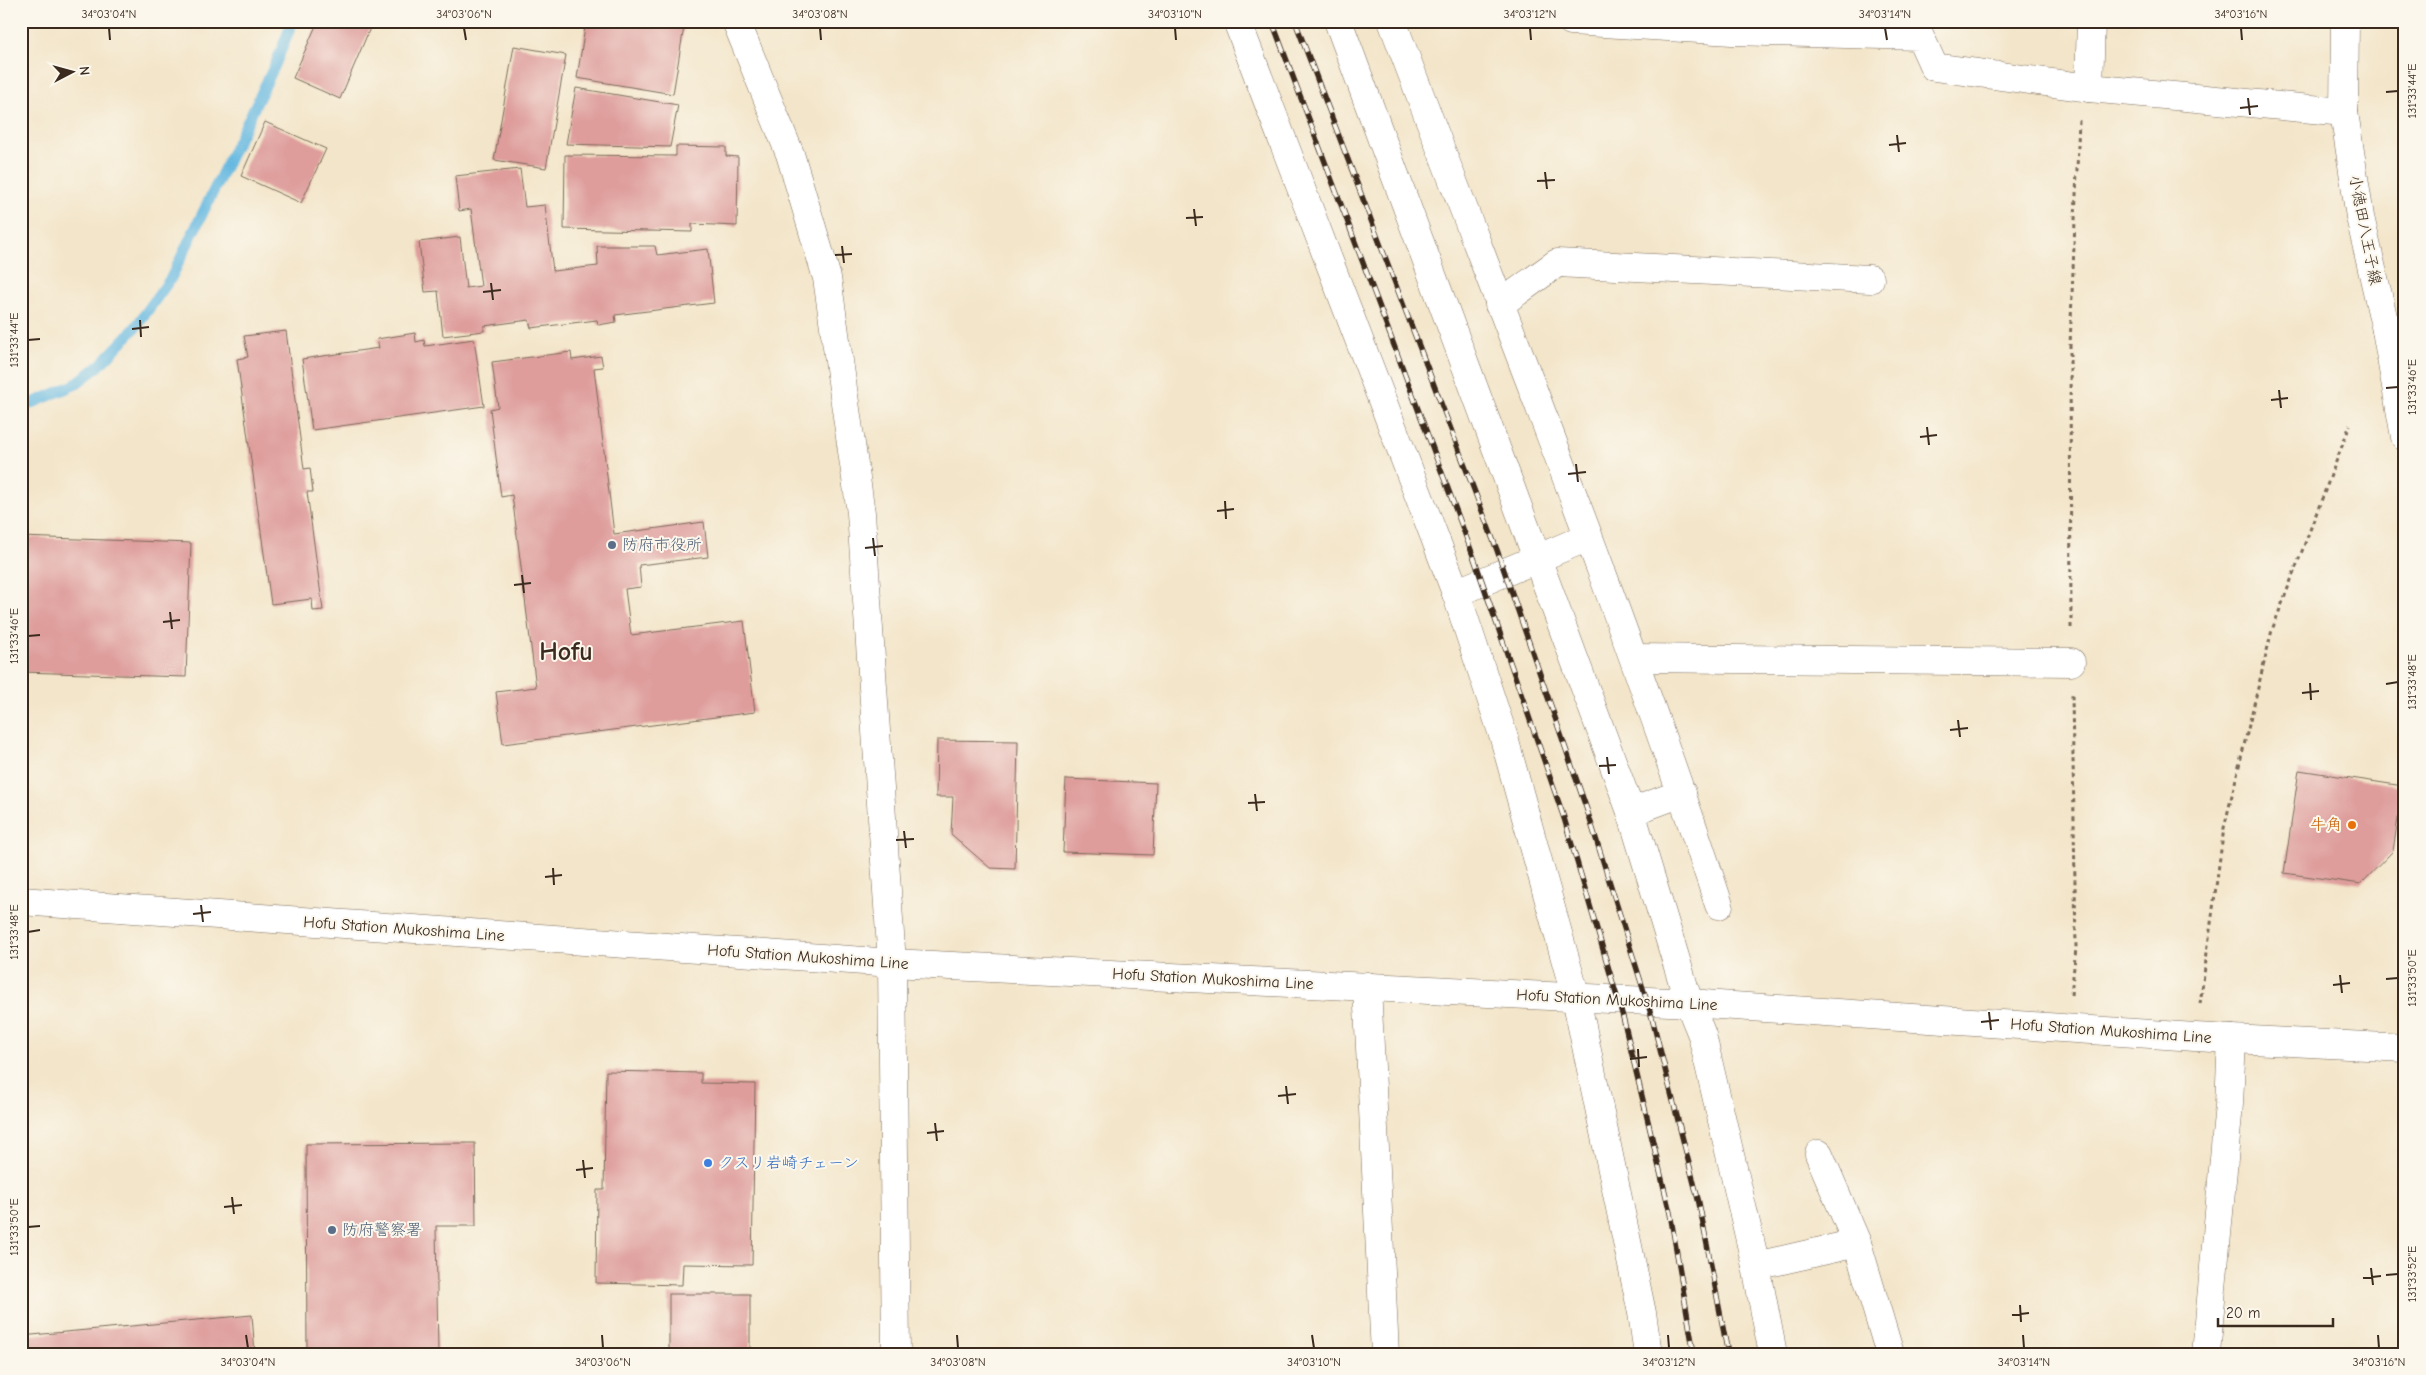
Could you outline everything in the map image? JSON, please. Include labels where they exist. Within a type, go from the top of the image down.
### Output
[{"type":"street","points":[[736,21],[790,154],[827,278],[861,513],[892,963],[896,1354]]},
{"type":"street","points":[[1236,21],[1456,593],[1504,738],[1576,998],[1642,1313],[1648,1354]]},
{"type":"street","points":[[1338,21],[1631,812],[1689,1003],[1702,1036],[1756,1266],[1773,1354]]},
{"type":"street","points":[[1392,21],[1634,658],[1719,905]]},
{"type":"street","points":[[1572,21],[1732,31],[1920,36],[1934,67],[2090,88],[2344,112]]},
{"type":"street","points":[[2090,88],[2091,21]]},
{"type":"street","name":"小徳田八王子線","points":[[2345,21],[2344,112],[2360,217],[2395,329],[2405,437]]},
{"type":"street","points":[[1499,305],[1557,264],[1870,280]]},
{"type":"street","points":[[1456,593],[1588,537]]},
{"type":"street","points":[[1634,658],[2071,662]]},
{"type":"street","points":[[1631,812],[1682,793]]},
{"type":"street","name":"Hofu Station Mukoshima Line","points":[[21,901],[892,963],[1689,1003],[2195,1037],[2405,1048]]},
{"type":"street","points":[[1367,986],[1385,1354]]},
{"type":"street","points":[[2206,1354],[2229,1104],[2232,1039]]},
{"type":"street","points":[[1819,1154],[1856,1243],[1890,1354]]},
{"type":"street","points":[[1756,1266],[1856,1243]]},
{"type":"path","points":[[2067,1028],[2076,948],[2071,662],[2070,346],[2079,118],[2090,88]]},
{"type":"path","points":[[2195,1037],[2224,828],[2272,630],[2350,426]]},
{"type":"building","points":[[318,21],[373,21],[340,99],[293,78]]},
{"type":"building","points":[[586,21],[685,21],[673,94],[577,78]]},
{"type":"building","points":[[514,46],[566,55],[546,168],[494,160]]},
{"type":"building","points":[[576,88],[678,105],[670,147],[566,144]]},
{"type":"building","points":[[265,122],[326,149],[301,203],[241,176]]},
{"type":"building","points":[[676,146],[726,147],[726,156],[738,157],[737,226],[692,224],[692,232],[564,229],[565,155],[676,156]]},
{"type":"building","points":[[520,169],[525,207],[545,205],[553,271],[598,266],[597,246],[655,246],[657,255],[708,249],[714,303],[615,315],[616,322],[598,325],[597,320],[531,328],[529,320],[484,326],[484,331],[443,336],[438,291],[425,292],[419,242],[460,237],[466,288],[481,286],[471,209],[459,211],[455,176]]},
{"type":"building","points":[[286,331],[304,469],[310,468],[313,492],[307,492],[323,610],[313,611],[312,599],[271,604],[237,359],[248,357],[244,336]]},
{"type":"building","points":[[415,333],[416,342],[424,340],[425,346],[474,339],[484,406],[312,430],[302,359],[379,348],[377,339]]},
{"type":"building","name":"防府市役所","points":[[571,352],[572,360],[601,356],[603,367],[594,368],[614,534],[704,522],[708,557],[639,565],[641,587],[625,589],[631,635],[744,621],[755,712],[503,744],[496,692],[536,687],[512,495],[501,497],[490,409],[498,407],[492,362]]},
{"type":"building","points":[[21,537],[191,543],[186,677],[21,672]]},
{"type":"building","points":[[937,740],[1018,741],[1015,869],[990,868],[951,834],[953,797],[936,797]]},
{"type":"building","points":[[2299,770],[2403,786],[2393,851],[2361,884],[2284,873]]},
{"type":"building","points":[[1066,779],[1156,783],[1153,855],[1063,852]]},
{"type":"building","points":[[606,1071],[701,1073],[701,1083],[755,1084],[752,1265],[683,1264],[682,1285],[596,1283],[597,1190],[604,1190]]},
{"type":"building","points":[[475,1143],[476,1226],[436,1226],[438,1354],[307,1354],[306,1144]]},
{"type":"building","points":[[669,1294],[750,1294],[750,1354],[669,1354]]},
{"type":"building","points":[[252,1315],[255,1354],[21,1354],[21,1336]]},
{"type":"waterway","points":[[21,408],[74,385],[99,366],[135,328],[171,278],[275,65],[293,21]]},
{"type":"railway","points":[[1272,21],[1474,558],[1564,818],[1623,1017],[1670,1213],[1694,1354]]},
{"type":"railway","points":[[1295,21],[1497,550],[1587,810],[1651,1014],[1699,1203],[1728,1354]]},
{"type":"place","name":"防府市役所","points":[[612,545]]},
{"type":"place","name":"牛角","points":[[2352,825]]},
{"type":"place","name":"クスリ岩崎チェーン","points":[[708,1163]]},
{"type":"place","name":"防府警察署","points":[[332,1230]]},
{"type":"district","name":"Hofu","points":[[566,652]]}]
